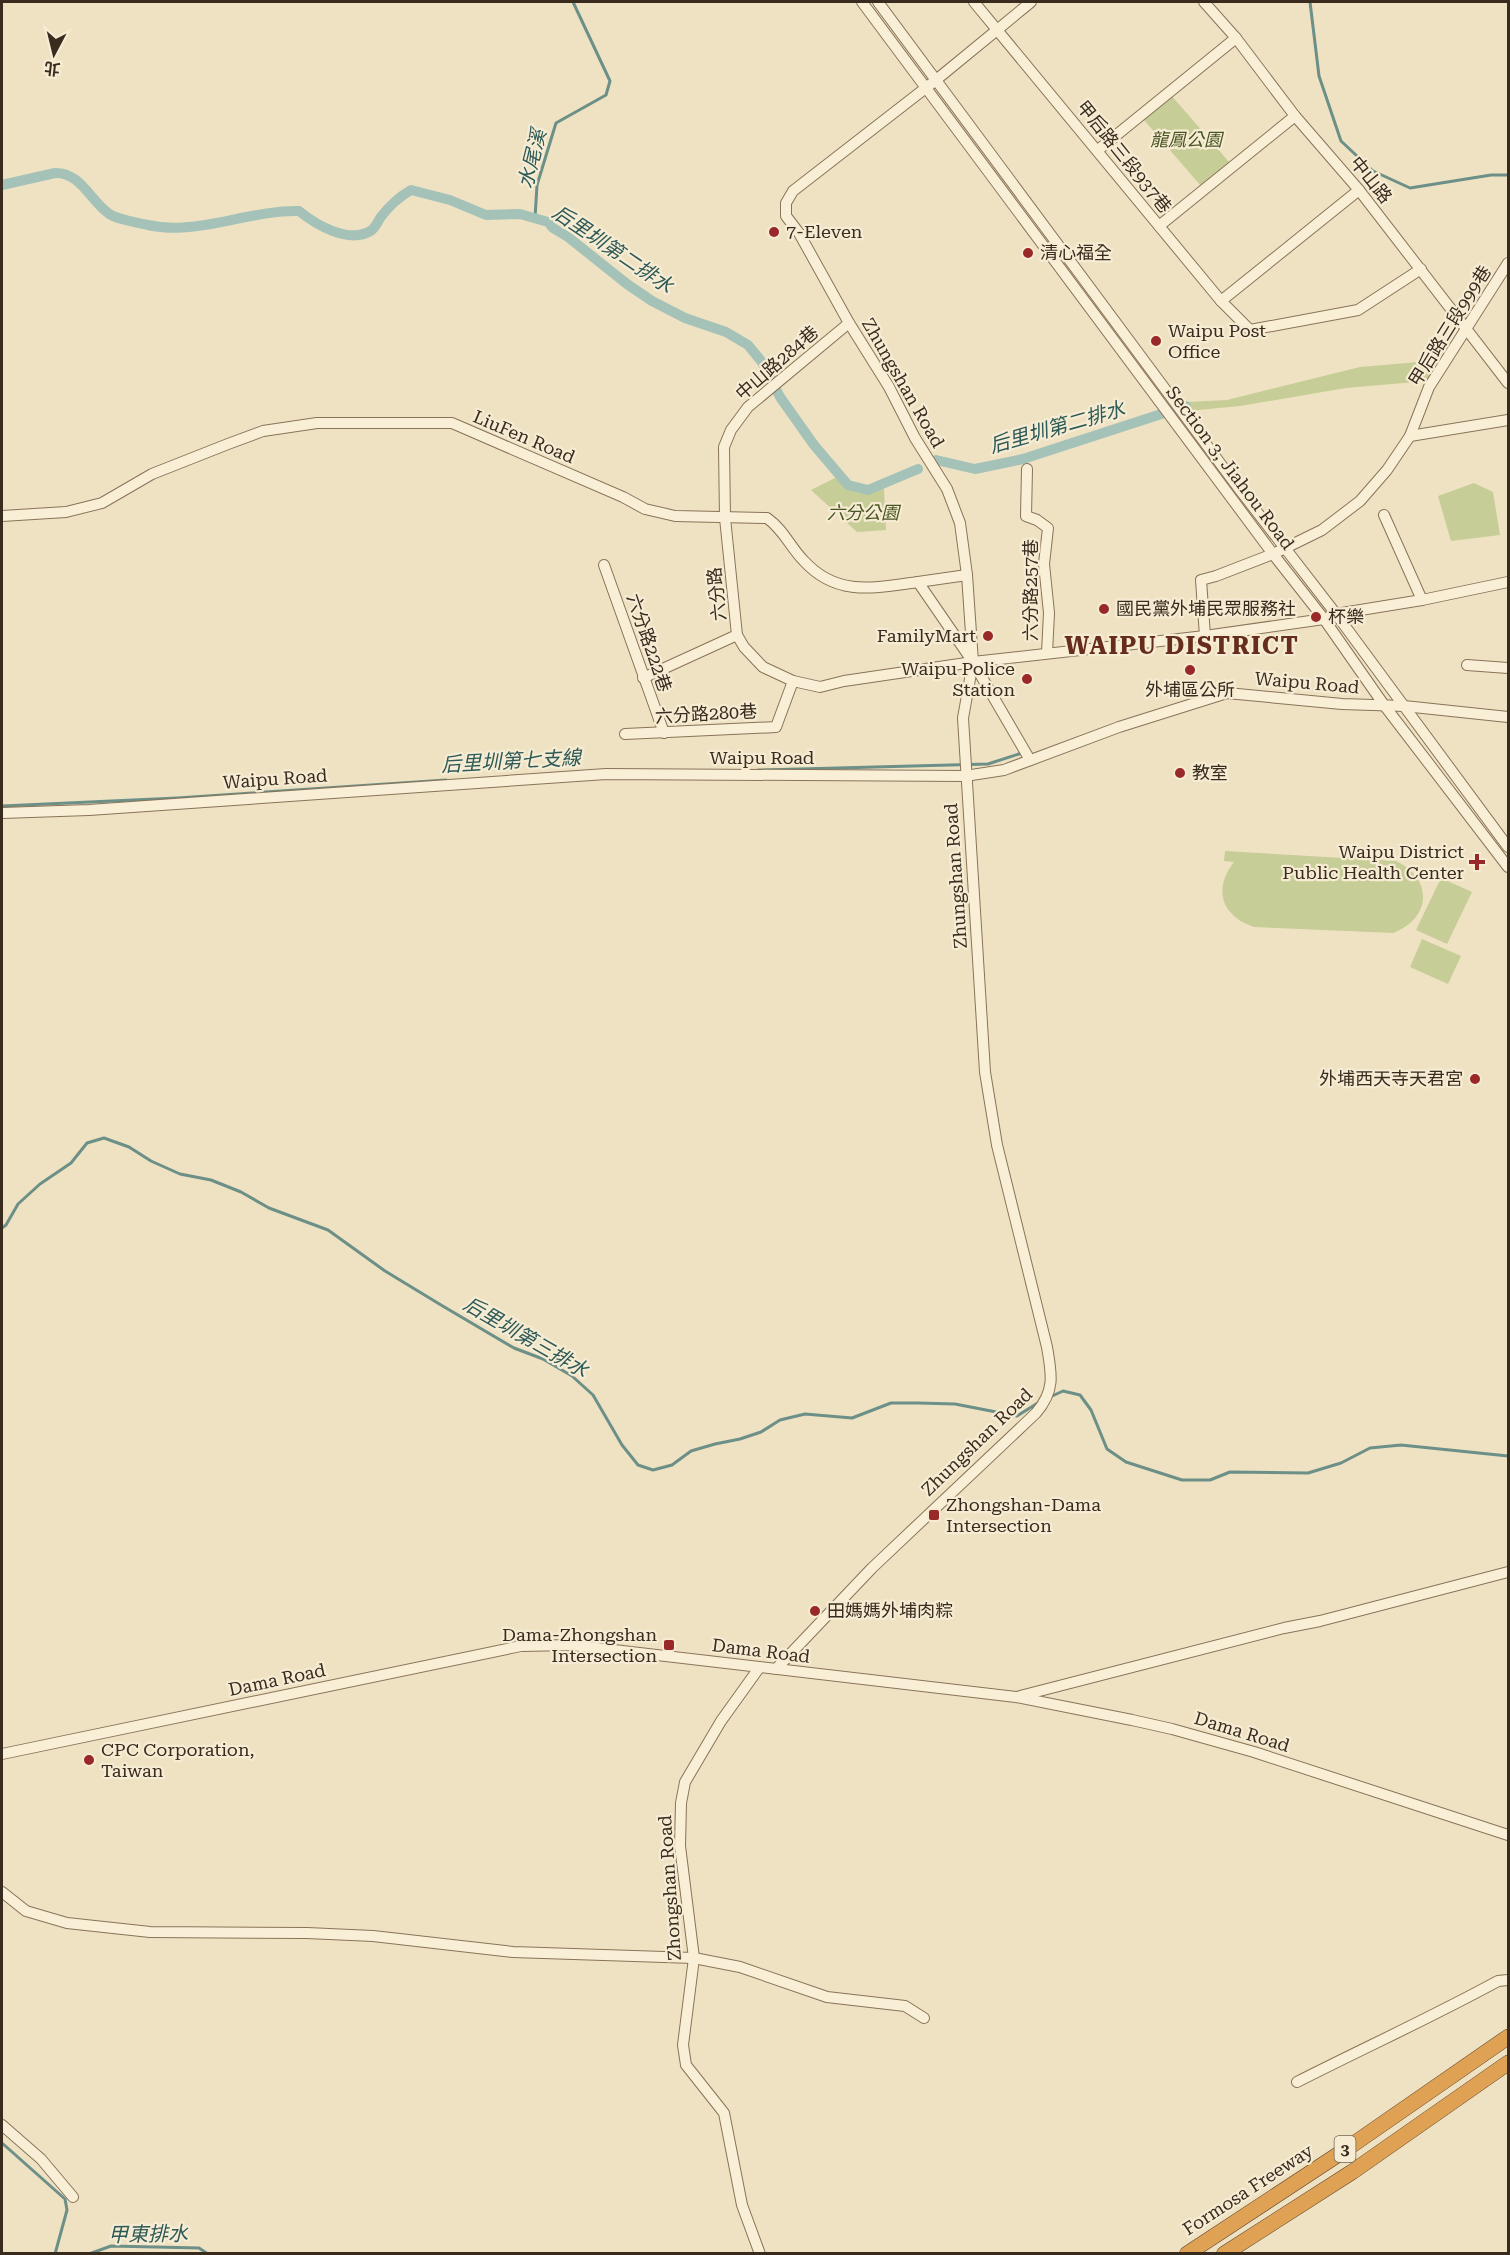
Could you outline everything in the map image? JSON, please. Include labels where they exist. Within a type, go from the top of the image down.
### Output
[{"type":"highway","name":"Formosa Freeway","points":[[1187,2253],[1342,2152],[1504,2039]]},
{"type":"highway","name":"3","points":[[1224,2253],[1352,2172],[1509,2063]]},
{"type":"street","name":"Section 3, Jiahou Road","points":[[862,2],[1272,554],[1324,619],[1384,705],[1509,867]]},
{"type":"street","name":"Section 3, Jiahou Road","points":[[878,2],[1509,847]]},
{"type":"street","name":"甲后路三段937巷","points":[[974,2],[1221,301],[1250,330],[1358,310],[1421,269]]},
{"type":"street","points":[[936,80],[1031,2]]},
{"type":"street","name":"中山路","points":[[1204,2],[1236,38],[1294,116],[1359,190],[1509,383]]},
{"type":"street","points":[[1098,150],[1236,38]]},
{"type":"street","name":"Zhungshan Road","points":[[776,1669],[872,1569],[1036,1413],[1047,1400],[1051,1369],[997,1145],[985,1072],[963,718],[973,662],[967,575],[960,523],[947,489],[915,438],[890,387],[849,323],[799,233],[786,216],[786,203],[793,191],[936,80]]},
{"type":"street","points":[[1159,226],[1294,116]]},
{"type":"street","points":[[1221,301],[1359,190]]},
{"type":"street","name":"甲后路三段999巷","points":[[1205,636],[1201,580],[1272,554],[1322,530],[1359,501],[1386,470],[1410,436],[1429,387],[1509,263]]},
{"type":"street","name":"中山路284巷","points":[[731,430],[748,407],[849,323]]},
{"type":"street","points":[[1410,436],[1509,420]]},
{"type":"street","name":"LiuFen Road","points":[[2,516],[66,512],[102,503],[152,474],[263,432],[317,423],[452,423],[623,497],[645,509],[675,516],[767,518],[779,526],[803,560],[819,575],[837,584],[873,589],[967,575]]},
{"type":"street","name":"六分路","points":[[643,678],[738,635],[724,518],[724,447],[731,430]]},
{"type":"street","name":"六分路257巷","points":[[1027,469],[1026,516],[1048,528],[1044,564],[1049,613],[1047,653]]},
{"type":"street","points":[[1384,515],[1422,600]]},
{"type":"street","name":"六分路222巷","points":[[604,565],[664,733]]},
{"type":"street","points":[[918,582],[973,662],[1030,760]]},
{"type":"street","points":[[738,635],[744,647],[763,667],[793,681],[820,687],[844,681],[973,662],[1205,636],[1324,619],[1336,614],[1422,600],[1509,582]]},
{"type":"street","points":[[1467,665],[1509,668]]},
{"type":"street","name":"六分路280巷","points":[[626,734],[776,727],[793,681]]},
{"type":"street","name":"Waipu Road","points":[[2,813],[89,810],[606,774],[965,776],[1004,770],[1119,727],[1227,693],[1342,704],[1404,706],[1509,717]]},
{"type":"street","points":[[1016,1697],[1509,1572]]},
{"type":"street","name":"Dama Road","points":[[2,1754],[521,1646],[571,1645],[1016,1697],[1172,1729],[1254,1752],[1509,1835]]},
{"type":"street","name":"Zhongshan Road","points":[[759,1668],[721,1721],[685,1782],[681,1803],[680,1846],[694,1958],[683,2045],[686,2065],[724,2113],[742,2205],[760,2253]]},
{"type":"street","points":[[2,1892],[26,1911],[67,1923],[150,1932],[307,1933],[373,1936],[513,1953],[694,1958],[740,1968],[827,1997],[905,2006],[924,2018]]},
{"type":"street","points":[[1297,2082],[1400,2030],[1424,2021],[1498,1981],[1509,1980]]},
{"type":"street","points":[[2,2125],[41,2159],[73,2197]]},
{"type":"green space","name":"龍鳳公園","points":[[1171,95],[1229,162],[1201,186],[1143,119]]},
{"type":"green space","points":[[1441,360],[1426,381],[1346,388],[1240,406],[1188,411],[1186,402],[1227,400],[1360,367]]},
{"type":"green space","name":"六分公園","points":[[837,477],[853,491],[863,493],[884,489],[886,530],[857,532],[811,490]]},
{"type":"green space","points":[[1474,483],[1493,492],[1500,535],[1451,541],[1438,496]]},
{"type":"green space","points":[[1225,851],[1396,861],[1417,878],[1422,888],[1421,909],[1406,927],[1393,933],[1254,927],[1234,916],[1224,900],[1222,892],[1224,882],[1234,862],[1224,861]]},
{"type":"green space","points":[[1441,878],[1472,892],[1447,944],[1416,930]]},
{"type":"green space","points":[[1422,939],[1461,956],[1448,984],[1410,967]]},
{"type":"waterway","name":"水尾溪","points":[[535,218],[537,185],[556,123],[606,95],[610,81],[573,2]]},
{"type":"waterway","points":[[1310,2],[1319,76],[1341,141],[1373,171],[1410,188],[1491,175],[1508,175]]},
{"type":"waterway","name":"后里圳第二排水","points":[[2,185],[55,173],[64,174],[78,182],[102,208],[112,215],[132,222],[167,228],[204,225],[261,214],[299,211],[314,222],[334,231],[344,234],[363,234],[372,230],[390,206],[411,190],[450,200],[486,215],[520,214],[548,222],[652,301],[685,318],[726,332],[748,345],[762,362],[780,397],[814,445],[848,485],[868,490],[918,469]]},
{"type":"waterway","name":"后里圳第二排水","points":[[936,460],[975,469],[1023,459],[1186,406]]},
{"type":"waterway","name":"后里圳第七支線","points":[[758,770],[988,764],[1022,753]]},
{"type":"waterway","name":"后里圳第七支線","points":[[2,806],[177,798],[446,780]]},
{"type":"waterway","name":"后里圳第三排水","points":[[2,1228],[18,1204],[40,1184],[71,1163],[87,1143],[104,1138],[129,1147],[151,1161],[180,1174],[211,1180],[241,1192],[269,1208],[328,1230],[385,1271],[441,1305],[514,1348],[543,1359],[572,1376],[593,1395],[622,1445],[638,1465],[653,1470],[672,1465],[691,1451],[740,1439],[761,1432],[780,1420],[805,1414],[852,1418],[891,1403],[918,1403],[955,1404],[1017,1416],[1041,1401]]},
{"type":"waterway","name":"后里圳第三排水","points":[[1050,1397],[1063,1391],[1080,1395],[1091,1410],[1107,1449],[1126,1462],[1182,1480],[1210,1480],[1230,1472],[1308,1473],[1341,1463],[1370,1448],[1401,1445],[1508,1456]]},
{"type":"waterway","name":"甲東排水","points":[[2,2143],[65,2199],[67,2210],[55,2254]]},
{"type":"waterway","name":"甲東排水","points":[[89,2254],[111,2246],[199,2248],[208,2254]]},
{"type":"place","name":"7-Eleven","points":[[774,232]]},
{"type":"place","name":"清心福全","points":[[1028,253]]},
{"type":"place","name":"Waipu Post Office","points":[[1156,341]]},
{"type":"place","name":"國民黨外埔民眾服務社","points":[[1104,609]]},
{"type":"place","name":"杯樂","points":[[1316,617]]},
{"type":"place","name":"FamilyMart","points":[[988,636]]},
{"type":"place","name":"外埔區公所","points":[[1190,670]]},
{"type":"place","name":"Waipu Police Station","points":[[1027,679]]},
{"type":"place","name":"教室","points":[[1180,773]]},
{"type":"place","name":"Waipu District Public Health Center","points":[[1477,862]]},
{"type":"place","name":"外埔西天寺天君宮","points":[[1475,1079]]},
{"type":"place","name":"Zhongshan-Dama Intersection","points":[[934,1515]]},
{"type":"place","name":"田媽媽外埔肉粽","points":[[815,1611]]},
{"type":"place","name":"Dama-Zhongshan Intersection","points":[[669,1645]]},
{"type":"place","name":"CPC Corporation, Taiwan","points":[[89,1760]]},
{"type":"district","name":"WAIPU DISTRICT","points":[[1182,646]]}]
